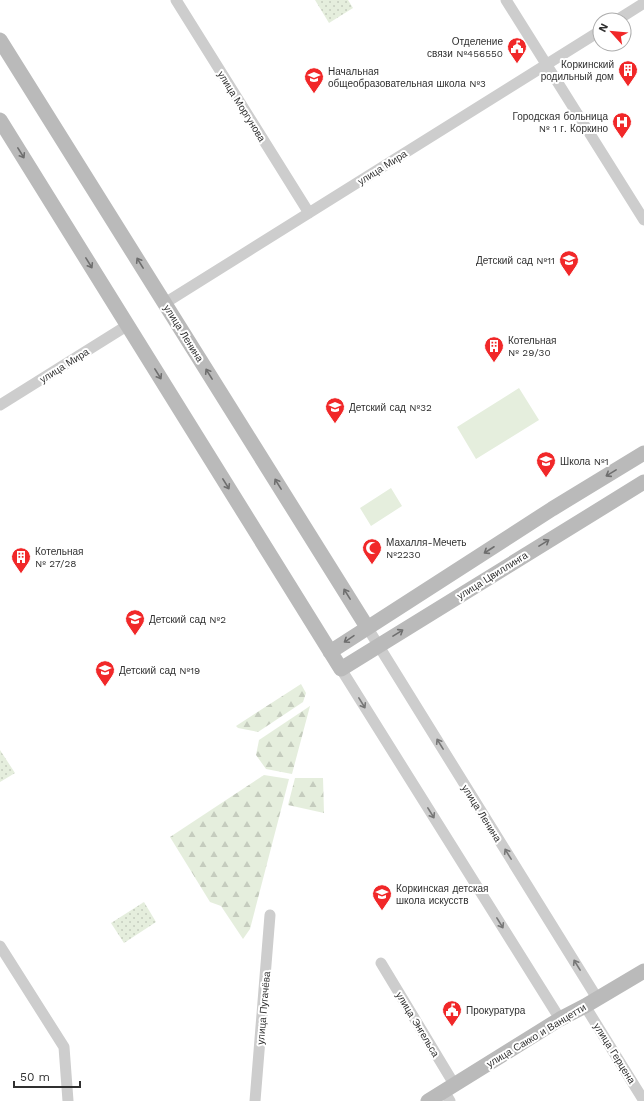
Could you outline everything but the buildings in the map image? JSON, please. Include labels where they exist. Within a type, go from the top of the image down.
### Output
[{"type":"street","name":"улица Моргунова","points":[[176,0],[308,213]]},
{"type":"street","points":[[506,0],[644,220]]},
{"type":"street","points":[[630,12],[644,3]]},
{"type":"street","name":"улица Мира","points":[[165,303],[592,35]]},
{"type":"street","name":"улица Ленина","points":[[0,40],[379,645],[591,1002]]},
{"type":"street","points":[[0,120],[560,1019]]},
{"type":"street","name":"улица Мира","points":[[0,406],[128,325]]},
{"type":"street","points":[[330,652],[552,509],[644,453]]},
{"type":"street","name":"улица Цвиллинга","points":[[342,669],[644,482]]},
{"type":"street","name":"улица Пугачёва","points":[[255,1101],[270,915]]},
{"type":"street","points":[[0,946],[64,1048],[68,1101]]},
{"type":"street","name":"улица Энгельса","points":[[381,963],[449,1092]]},
{"type":"street","name":"улица Сакко и Ванцетти","points":[[428,1101],[449,1092],[560,1019],[644,971]]},
{"type":"street","name":"улица Герцена","points":[[591,1002],[644,1100]]},
{"type":"green space","points":[[315,0],[348,0],[353,8],[329,23]]},
{"type":"green space","points":[[519,388],[539,420],[476,459],[457,427]]},
{"type":"green space","points":[[391,488],[402,506],[371,526],[360,508]]},
{"type":"green space","points":[[301,684],[306,693],[303,702],[258,732],[238,728],[236,726]]},
{"type":"green space","points":[[310,706],[292,774],[266,769],[256,755],[259,740]]},
{"type":"green space","points":[[0,750],[15,773],[0,782]]},
{"type":"green space","points":[[264,775],[289,779],[250,929],[243,939],[221,906],[210,902],[170,837]]},
{"type":"green space","points":[[295,778],[323,778],[324,813],[288,805]]},
{"type":"green space","points":[[144,902],[156,922],[124,943],[111,923]]},
{"type":"place","name":"Отделение связи №456550","points":[[517,64]]},
{"type":"place","name":"Коркинский родильный дом","points":[[628,87]]},
{"type":"place","name":"Начальная общеобразовательная школа №3","points":[[314,94]]},
{"type":"place","name":"Городская больница № 1 г. Коркино","points":[[622,139]]},
{"type":"place","name":"Детский сад №11","points":[[569,277]]},
{"type":"place","name":"Котельная № 29/30","points":[[494,363]]},
{"type":"place","name":"Детский сад №32","points":[[335,424]]},
{"type":"place","name":"Школа №1","points":[[546,478]]},
{"type":"place","name":"Махалля-Мечеть №2230","points":[[372,565]]},
{"type":"place","name":"Котельная № 27/28","points":[[21,574]]},
{"type":"place","name":"Детский сад №2","points":[[135,636]]},
{"type":"place","name":"Детский сад №19","points":[[105,687]]},
{"type":"place","name":"Коркинская детская школа искусств","points":[[382,911]]},
{"type":"place","name":"Прокуратура","points":[[452,1027]]}]
